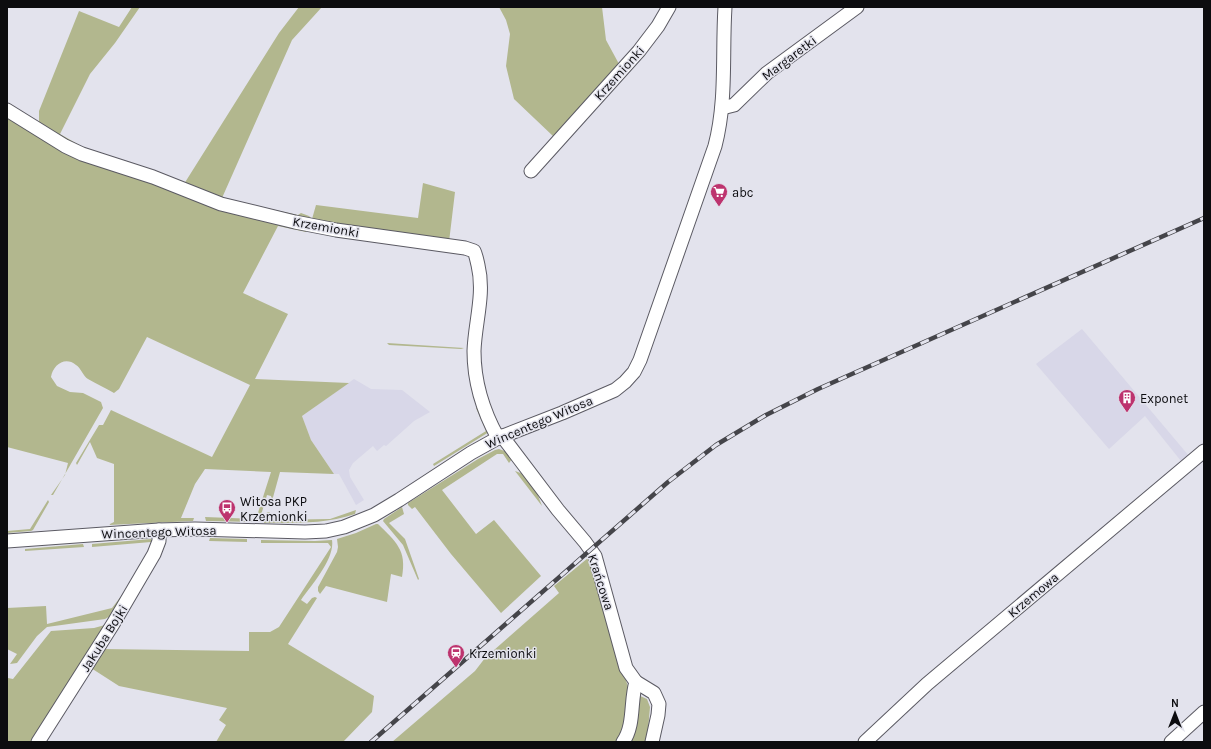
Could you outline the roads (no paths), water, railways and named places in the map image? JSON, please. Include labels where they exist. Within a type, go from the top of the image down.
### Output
[{"type":"street","name":"Krzemionki","points":[[531,171],[639,51],[654,31],[668,7]]},
{"type":"street","name":"Wincentego Witosa","points":[[7,541],[159,530],[195,529],[305,532],[326,531],[344,527],[374,514],[399,500],[471,453],[500,437],[615,390],[634,372],[640,360],[715,146],[722,108],[725,7]]},
{"type":"street","name":"Margaretki","points":[[722,108],[734,104],[767,73],[857,7]]},
{"type":"street","name":"Krzemionki","points":[[7,110],[65,146],[82,154],[153,177],[221,204],[302,224],[465,248],[474,251],[479,269],[481,292],[474,352],[477,383],[484,410],[500,437]]},
{"type":"street","name":"Krańcowa","points":[[500,437],[595,556],[626,668],[636,682],[654,693],[659,704],[652,742]]},
{"type":"street","name":"Krzemowa","points":[[865,742],[927,684],[1204,452]]},
{"type":"street","name":"Jakuba Bojki","points":[[38,742],[113,624],[154,554],[159,541],[159,530]]},
{"type":"street","points":[[623,742],[631,718],[636,682]]},
{"type":"street","points":[[1171,742],[1204,712]]},
{"type":"railway","points":[[371,742],[668,482],[716,445],[766,415],[818,389],[1204,218]]},
{"type":"place","name":"abc","points":[[719,207]]},
{"type":"place","name":"Exponet","points":[[1127,413]]},
{"type":"place","name":"Witosa PKP Krzemionki","points":[[227,523]]},
{"type":"place","name":"Krzemionki","points":[[456,668]]}]
